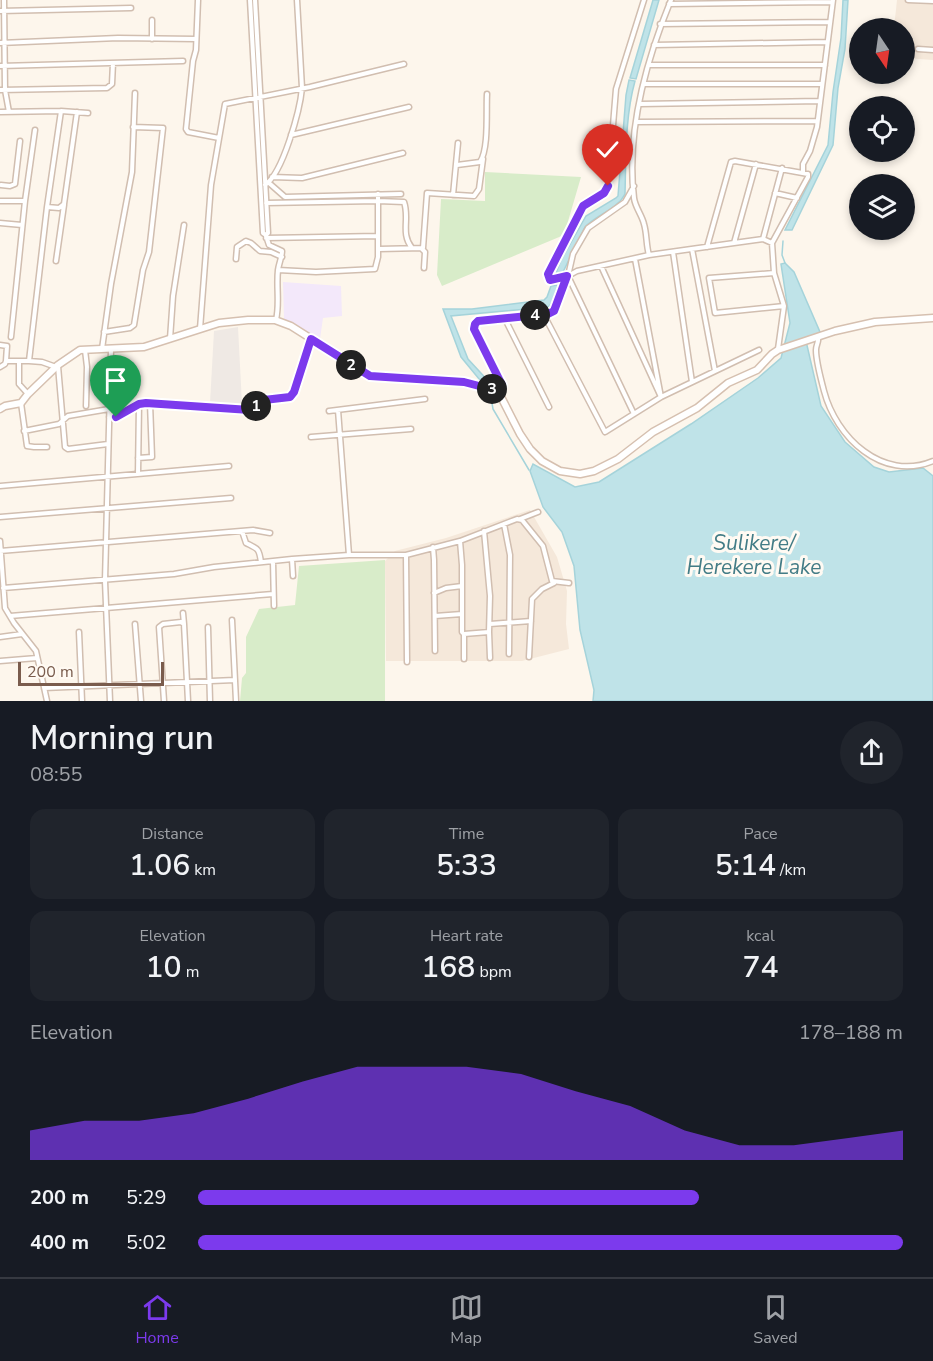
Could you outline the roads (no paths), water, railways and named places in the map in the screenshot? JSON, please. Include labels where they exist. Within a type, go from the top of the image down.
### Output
[{"type":"street","points":[[4,0],[2,11],[6,43],[2,90],[9,112]]},
{"type":"street","points":[[198,0],[186,129],[188,132],[219,138]]},
{"type":"street","points":[[250,0],[267,184],[268,232],[266,237]]},
{"type":"street","points":[[255,0],[263,233],[269,245],[282,251],[278,270],[278,311],[275,320]]},
{"type":"street","points":[[267,184],[280,164],[301,100],[297,0]]},
{"type":"street","points":[[644,0],[616,88],[608,186],[604,193],[583,206],[548,278],[550,280],[577,271],[649,255],[763,239],[772,243]]},
{"type":"street","points":[[908,0],[933,1]]},
{"type":"street","points":[[649,255],[645,226],[634,199],[633,157],[636,123],[644,84],[660,24],[670,2],[833,1],[817,121],[810,151],[803,164],[803,172]]},
{"type":"street","points":[[2,11],[131,8]]},
{"type":"street","points":[[152,20],[152,39]]},
{"type":"street","points":[[660,24],[829,22]]},
{"type":"street","points":[[0,43],[118,38],[196,39]]},
{"type":"street","points":[[654,45],[827,42]]},
{"type":"street","points":[[918,49],[933,50]]},
{"type":"street","points":[[3,66],[183,61]]},
{"type":"street","points":[[2,90],[107,88],[112,84],[112,63]]},
{"type":"street","points":[[200,329],[211,185],[225,104],[404,64]]},
{"type":"street","points":[[649,65],[825,65]]},
{"type":"street","points":[[644,84],[822,84]]},
{"type":"street","points":[[102,350],[111,284],[130,190],[135,93]]},
{"type":"street","points":[[422,249],[424,247],[427,194],[474,196],[477,194],[486,133],[487,94]]},
{"type":"street","points":[[640,104],[820,101]]},
{"type":"street","points":[[291,135],[409,107]]},
{"type":"street","points":[[29,362],[61,111]]},
{"type":"street","points":[[0,112],[88,113]]},
{"type":"street","points":[[56,261],[77,112]]},
{"type":"street","points":[[636,123],[817,121]]},
{"type":"street","points":[[104,332],[133,326],[143,270],[150,252],[163,128],[133,126]]},
{"type":"street","points":[[11,337],[22,225],[35,130]]},
{"type":"street","points":[[0,194],[0,185],[15,184],[20,141]]},
{"type":"street","points":[[453,195],[458,143]]},
{"type":"street","points":[[272,177],[302,178],[403,153]]},
{"type":"street","points":[[457,165],[480,162],[483,159]]},
{"type":"street","points":[[707,247],[730,163],[735,161],[807,173],[808,176],[772,243],[774,273],[784,306],[780,350]]},
{"type":"street","points":[[734,243],[756,164]]},
{"type":"street","points":[[763,239],[782,168]]},
{"type":"street","points":[[267,184],[285,196],[401,194]]},
{"type":"street","points":[[0,409],[21,403],[57,366],[76,352],[144,347],[219,323],[248,320],[275,320],[291,326],[370,376],[464,382],[496,390],[502,385],[473,327],[478,321],[552,312],[567,276],[573,254],[588,228],[625,202],[634,186]]},
{"type":"street","points":[[775,193],[797,198]]},
{"type":"street","points":[[278,270],[316,272],[373,269],[377,266],[378,194]]},
{"type":"street","points":[[0,201],[25,201]]},
{"type":"street","points":[[266,203],[404,202],[406,238],[413,249]]},
{"type":"street","points":[[47,207],[59,208],[64,204]]},
{"type":"street","points":[[0,223],[22,225]]},
{"type":"street","points":[[170,340],[173,296],[184,225]]},
{"type":"street","points":[[266,237],[378,236]]},
{"type":"street","points":[[236,259],[237,247],[246,241],[252,243],[260,251],[271,252],[282,257]]},
{"type":"street","points":[[378,249],[422,249]]},
{"type":"street","points":[[422,249],[425,252],[424,268]]},
{"type":"street","points":[[692,249],[715,371]]},
{"type":"street","points":[[673,252],[692,382]]},
{"type":"street","points":[[635,259],[661,397]]},
{"type":"street","points":[[601,266],[661,397]]},
{"type":"street","points":[[774,273],[709,278],[715,313],[784,306]]},
{"type":"street","points":[[567,276],[634,414]]},
{"type":"street","points":[[544,314],[605,432],[661,397],[759,350]]},
{"type":"street","points":[[496,390],[530,449],[552,467],[580,474],[607,466],[653,432],[697,408],[728,383],[757,370],[772,354],[780,350],[816,337],[887,320],[933,318]]},
{"type":"street","points":[[505,319],[549,407]]},
{"type":"street","points":[[816,337],[824,392],[834,417],[852,441],[873,459],[891,465],[933,461]]},
{"type":"street","points":[[109,417],[119,417],[139,404],[250,410],[264,400],[290,397],[294,392],[311,339]]},
{"type":"street","points":[[0,345],[7,346],[6,361],[0,367]]},
{"type":"street","points":[[85,350],[86,406]]},
{"type":"street","points":[[110,701],[105,581],[111,350]]},
{"type":"street","points":[[6,361],[42,362],[57,366]]},
{"type":"street","points":[[19,361],[19,384],[28,394]]},
{"type":"street","points":[[57,366],[66,448],[108,444]]},
{"type":"street","points":[[329,411],[425,399]]},
{"type":"street","points":[[21,403],[24,431],[30,447],[47,447]]},
{"type":"street","points":[[138,458],[152,457],[150,403]]},
{"type":"street","points":[[138,474],[139,404]]},
{"type":"street","points":[[24,431],[63,423],[68,416],[109,408]]},
{"type":"street","points":[[338,410],[349,555]]},
{"type":"street","points":[[311,437],[411,429]]},
{"type":"street","points":[[0,486],[229,466]]},
{"type":"street","points":[[0,517],[231,498]]},
{"type":"street","points":[[3,588],[105,581],[292,559],[349,555],[406,555],[460,541],[538,512]]},
{"type":"street","points":[[520,519],[543,546],[554,583]]},
{"type":"street","points":[[504,524],[510,555],[509,654]]},
{"type":"street","points":[[0,551],[253,530],[270,533]]},
{"type":"street","points":[[242,531],[246,543],[259,551],[261,562]]},
{"type":"street","points":[[483,531],[490,596],[490,658]]},
{"type":"street","points":[[0,541],[2,604],[36,651],[47,701]]},
{"type":"street","points":[[460,541],[464,659]]},
{"type":"street","points":[[433,548],[435,651]]},
{"type":"street","points":[[406,555],[407,662]]},
{"type":"street","points":[[292,559],[293,576]]},
{"type":"street","points":[[273,561],[274,606]]},
{"type":"street","points":[[529,657],[533,596],[554,583],[569,583]]},
{"type":"street","points":[[434,593],[446,588],[462,586]]},
{"type":"street","points":[[10,616],[106,606],[273,594]]},
{"type":"street","points":[[183,613],[188,701]]},
{"type":"street","points":[[435,616],[462,614]]},
{"type":"street","points":[[232,620],[236,701]]},
{"type":"street","points":[[490,624],[531,621]]},
{"type":"street","points":[[164,701],[159,627],[163,624],[181,622],[184,624]]},
{"type":"street","points":[[135,624],[141,701]]},
{"type":"street","points":[[208,627],[210,701]]},
{"type":"street","points":[[79,632],[82,701]]},
{"type":"street","points":[[464,634],[489,632]]},
{"type":"street","points":[[0,637],[23,634]]},
{"type":"street","points":[[0,661],[38,658]]},
{"type":"street","points":[[44,688],[235,680]]},
{"type":"water","points":[[653,0],[659,0],[636,79],[630,78]]},
{"type":"water","points":[[843,0],[848,0],[845,49],[838,88],[833,145],[792,230],[785,230],[828,145],[841,38]]},
{"type":"water","points":[[629,80],[635,81],[628,123],[625,194],[617,204],[585,227],[563,272],[556,273],[586,216],[618,196]]},
{"type":"water","name":"Sulikere/ Herekere Lake","points":[[785,263],[794,272],[820,332],[806,341],[821,406],[845,442],[874,467],[889,472],[923,468],[933,476],[933,701],[593,701],[594,690],[580,630],[574,566],[562,532],[543,507],[530,471],[533,464],[575,487],[599,482],[691,424],[758,378],[781,358],[790,323],[781,264]]},
{"type":"water","points":[[558,285],[552,303],[548,307],[451,316],[468,359],[491,384],[484,385],[461,357],[443,309],[472,309],[544,300],[551,286]]},
{"type":"waterway","points":[[783,241],[782,255],[785,263]]},
{"type":"waterway","points":[[490,392],[493,409],[529,470]]}]
